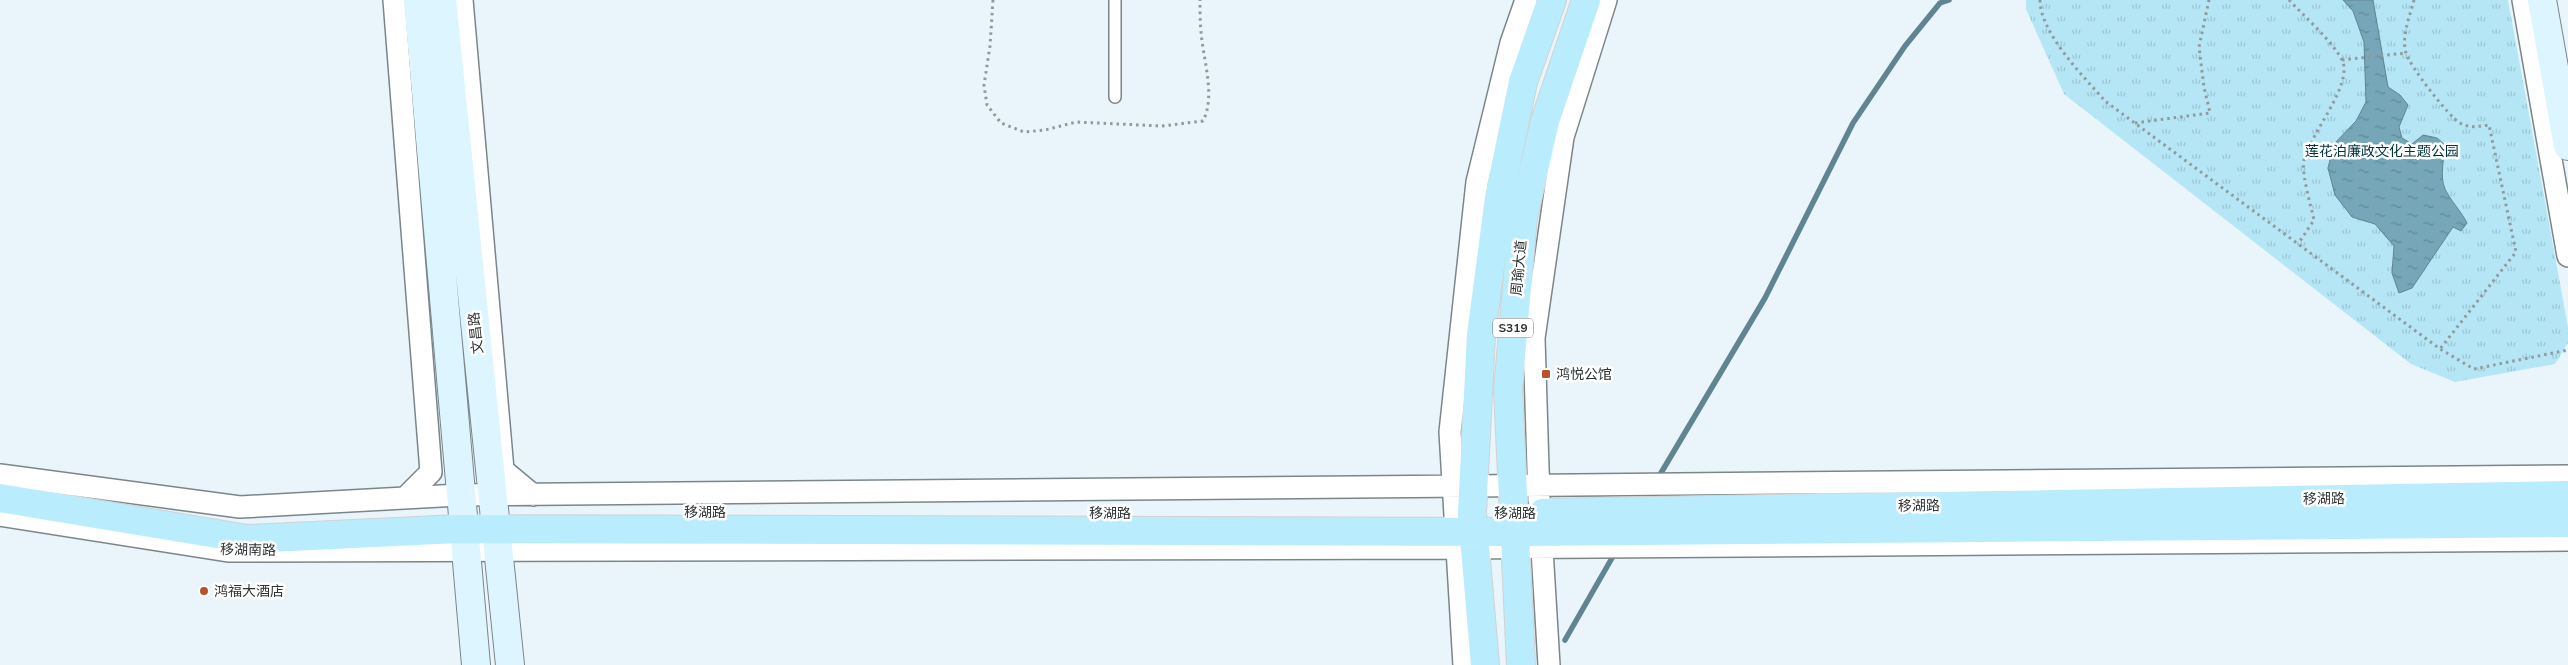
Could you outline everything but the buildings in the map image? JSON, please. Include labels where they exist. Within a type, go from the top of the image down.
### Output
[{"type":"main road","points":[[418,0],[476,665]]},
{"type":"main road","name":"文昌路","points":[[442,0],[510,665]]},
{"type":"main road","name":"周瑜大道","points":[[1485,665],[1465,531],[1464,486],[1499,198],[1523,82],[1552,0]]},
{"type":"main road","name":"周瑜大道","points":[[1522,665],[1513,531],[1508,390],[1523,217],[1545,121],[1586,0]]},
{"type":"main road","points":[[2542,0],[2568,146]]},
{"type":"main road","points":[[2556,0],[2568,68]]},
{"type":"main road","name":"移湖南路","points":[[0,487],[248,524],[462,521]]},
{"type":"main road","name":"移湖路","points":[[462,521],[1541,531],[1635,518],[2568,495]]},
{"type":"main road","name":"移湖南路","points":[[0,498],[247,539],[462,521]]},
{"type":"main road","name":"移湖路","points":[[1635,518],[2568,522]]},
{"type":"street","points":[[394,0],[431,472],[405,498]]},
{"type":"street","points":[[462,0],[503,470],[534,495]]},
{"type":"street","points":[[1464,486],[1450,432],[1477,182],[1511,43],[1526,0]]},
{"type":"street","points":[[1549,665],[1538,486],[1534,338],[1564,137],[1606,0]]},
{"type":"street","points":[[2523,0],[2568,256]]},
{"type":"street","name":"移湖南路","points":[[0,475],[240,507],[405,498],[462,521]]},
{"type":"street","name":"移湖路","points":[[1541,531],[1635,518],[2568,476]]},
{"type":"street","name":"移湖路","points":[[496,521],[534,495],[1538,486],[1635,518],[2568,540]]},
{"type":"street","name":"移湖南路","points":[[0,515],[228,551],[462,521],[496,521]]},
{"type":"street","name":"移湖路","points":[[496,521],[1465,531]]},
{"type":"street","points":[[1464,665],[1465,531]]},
{"type":"lane","points":[[1115,0],[1115,97]]},
{"type":"path","points":[[993,0],[990,46],[984,85],[987,105],[1001,123],[1024,132],[1045,130],[1076,122],[1162,126],[1203,121],[1207,112],[1207,80],[1200,30],[1200,0]]},
{"type":"path","points":[[2040,0],[2040,11],[2064,54],[2105,101],[2440,349],[2474,370],[2568,350]]},
{"type":"path","points":[[2134,123],[2210,113],[2204,87],[2199,47],[2209,0]]},
{"type":"path","points":[[2289,0],[2342,60],[2345,74],[2334,100],[2312,138],[2303,162],[2314,220],[2298,244]]},
{"type":"path","points":[[2414,0],[2406,32],[2406,53],[2430,90],[2458,123],[2470,128],[2490,125],[2516,252],[2440,349]]},
{"type":"path","points":[[2342,60],[2406,53]]},
{"type":"green space","name":"莲花泊廉政文化主题公园","points":[[2026,0],[2508,0],[2568,327],[2568,343],[2555,364],[2455,382],[2411,364],[2064,94],[2026,9]]},
{"type":"water","points":[[2343,0],[2373,0],[2388,87],[2400,95],[2408,105],[2399,127],[2402,138],[2412,144],[2423,135],[2437,138],[2444,144],[2443,184],[2467,223],[2461,231],[2453,227],[2412,288],[2399,293],[2392,273],[2394,246],[2375,224],[2352,217],[2335,195],[2328,168],[2334,144],[2356,121],[2366,102],[2364,42],[2353,11]]},
{"type":"waterway","points":[[1658,478],[1765,298],[1853,123],[1905,46],[1940,3],[1949,0]]},
{"type":"waterway","points":[[1565,640],[1616,551]]},
{"type":"place","name":"鸿悦公馆","points":[[1546,374]]},
{"type":"place","name":"鸿福大酒店","points":[[204,591]]}]
